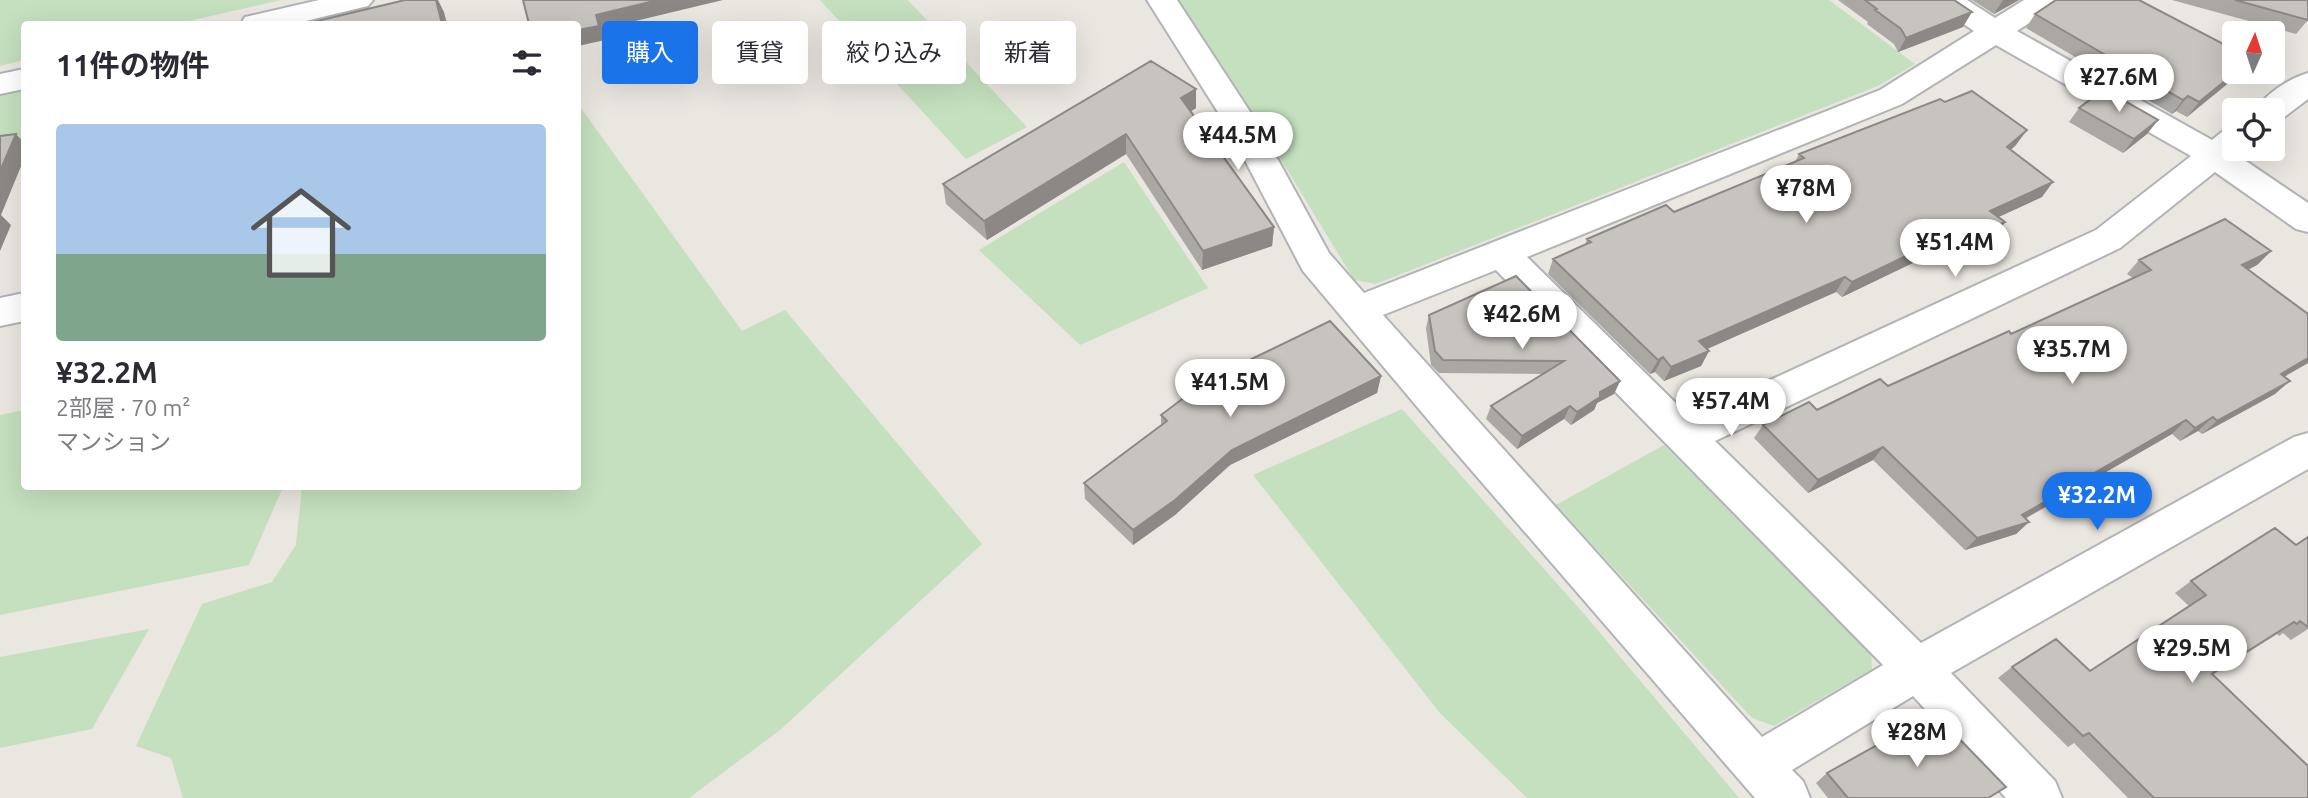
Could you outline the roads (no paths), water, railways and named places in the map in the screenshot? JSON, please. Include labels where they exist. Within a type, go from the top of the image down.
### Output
[{"type":"street","points":[[270,21],[358,0]]},
{"type":"street","points":[[1162,0],[1244,127],[1316,262],[1772,781],[1917,669],[2308,449]]},
{"type":"street","points":[[1947,0],[1994,32],[2222,146]]},
{"type":"street","points":[[1357,311],[1891,97],[2045,0]]},
{"type":"street","points":[[0,85],[21,80]]},
{"type":"street","points":[[2285,100],[2308,83]]},
{"type":"street","points":[[1686,437],[2108,239],[2222,149]]},
{"type":"street","points":[[2240,161],[2308,220]]},
{"type":"street","points":[[1500,252],[1917,669],[2038,798]]},
{"type":"street","points":[[0,312],[21,308]]}]
